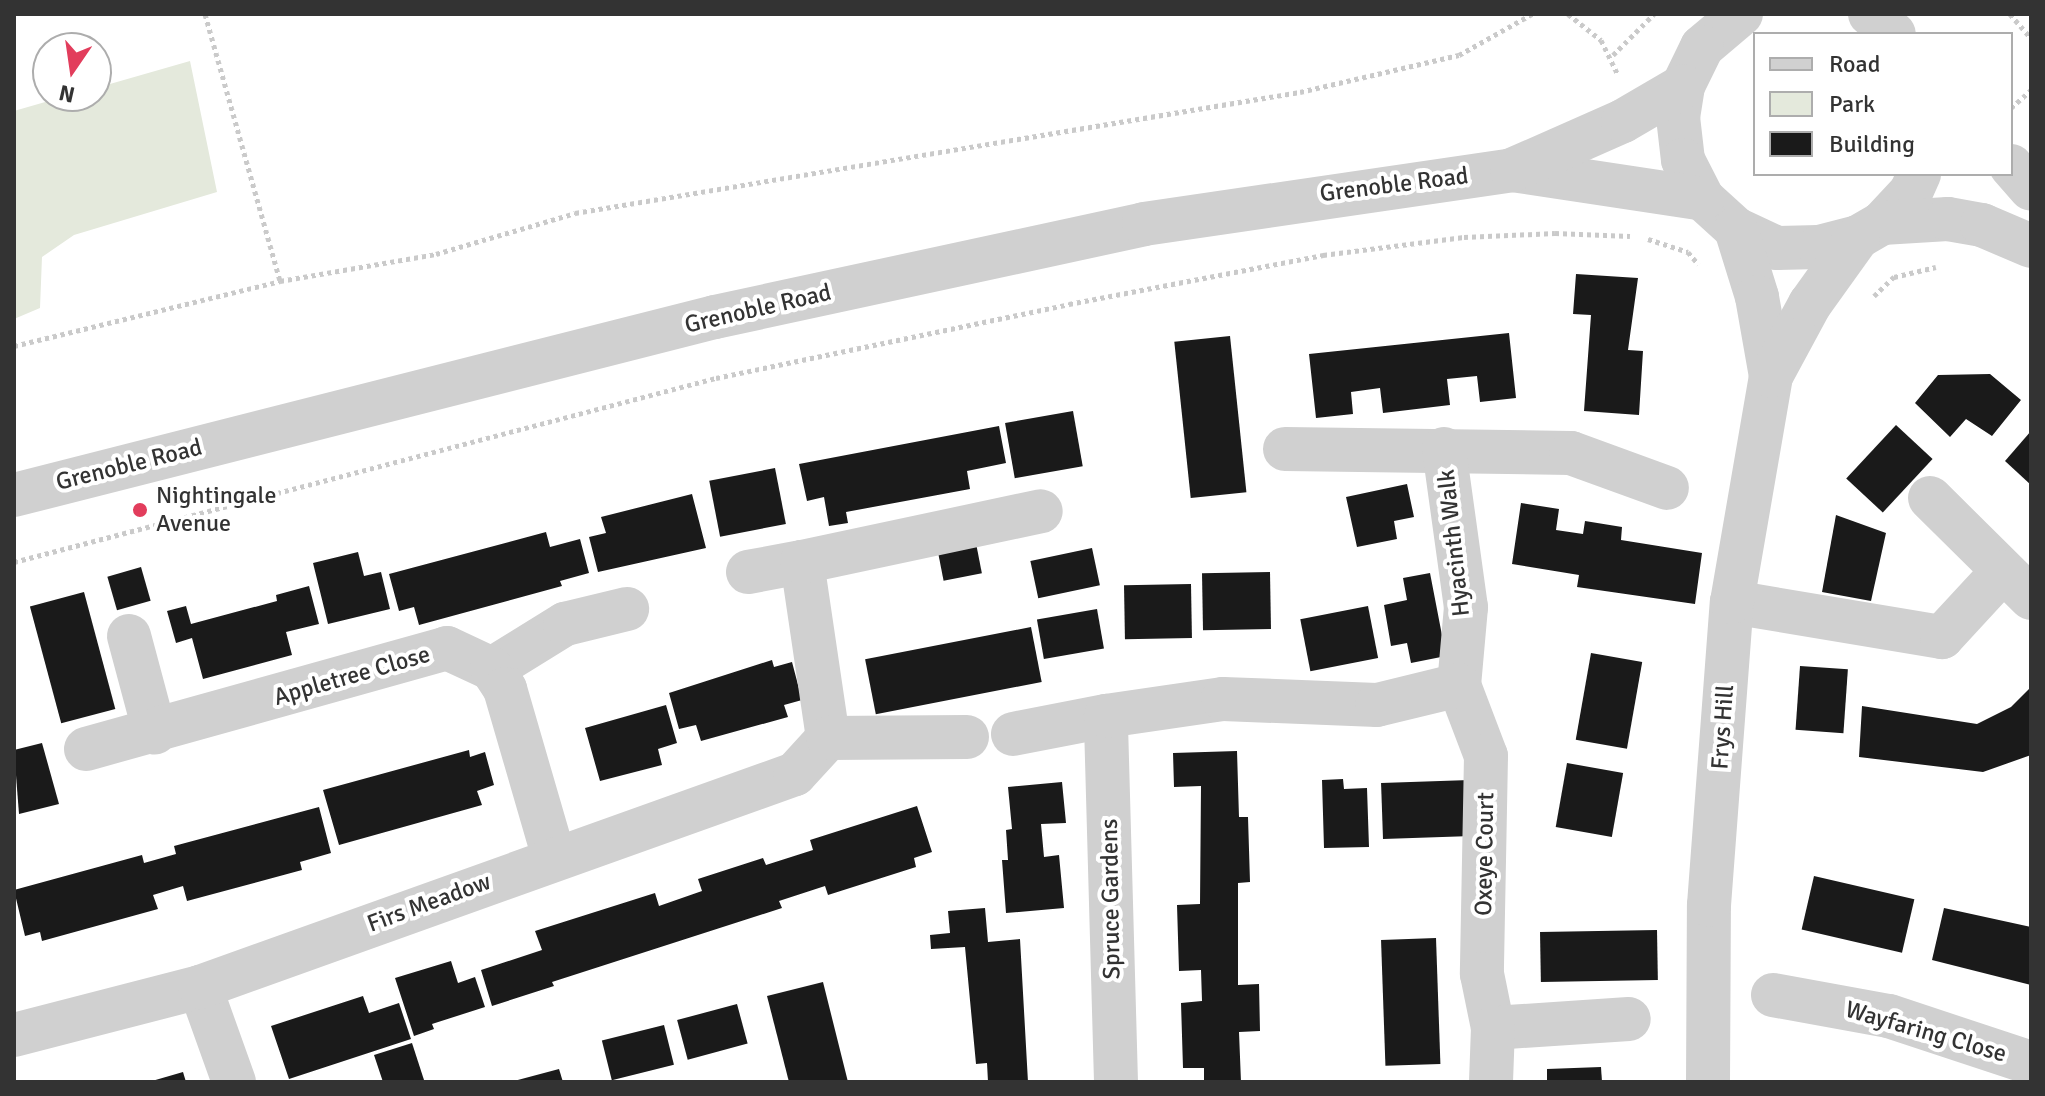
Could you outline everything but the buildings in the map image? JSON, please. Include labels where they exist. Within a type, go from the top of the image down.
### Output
[{"type":"street","points":[[1741,14],[1702,47],[1683,86],[1678,117],[1683,160],[1703,199],[1736,229],[1777,248],[1819,247],[1870,230],[1948,219],[1982,225],[2031,246]]},
{"type":"street","points":[[1870,14],[1892,32]]},
{"type":"street","name":"Grenoble Road","points":[[14,495],[715,317],[1144,224],[1512,170],[1623,121],[1683,86]]},
{"type":"street","points":[[2013,168],[2031,189]]},
{"type":"street","name":"Grenoble Road","points":[[1512,170],[1703,199]]},
{"type":"street","name":"Frys Hill","points":[[1708,1082],[1709,905],[1732,602],[1771,376],[1810,304],[1870,230],[1911,192],[1918,176]]},
{"type":"street","name":"Frys Hill","points":[[1736,229],[1757,297],[1771,376]]},
{"type":"street","name":"Hyacinth Walk","points":[[1285,449],[1571,453],[1667,488]]},
{"type":"street","name":"Hyacinth Walk","points":[[1444,449],[1466,607],[1459,685]]},
{"type":"street","points":[[1732,602],[1942,637],[2016,585],[1930,498]]},
{"type":"street","points":[[748,572],[1041,511]]},
{"type":"street","points":[[802,562],[828,738],[967,737]]},
{"type":"street","points":[[554,858],[505,689],[492,669],[565,624],[627,609]]},
{"type":"street","points":[[129,636],[155,733]]},
{"type":"street","name":"Appletree Close","points":[[86,749],[155,733],[447,648],[492,669]]},
{"type":"street","points":[[1013,734],[1106,716],[1223,699],[1377,705],[1459,685]]},
{"type":"street","name":"Oxeye Court","points":[[1459,685],[1486,756],[1482,974],[1493,1028],[1491,1082]]},
{"type":"street","name":"Spruce Gardens","points":[[1106,716],[1116,1082]]},
{"type":"street","name":"Firs Meadow","points":[[14,1035],[200,987],[795,774],[828,738]]},
{"type":"street","points":[[200,987],[234,1082]]},
{"type":"street","name":"Wayfaring Close","points":[[1773,995],[1889,1016],[2031,1063]]},
{"type":"street","points":[[1493,1028],[1629,1019]]},
{"type":"path","points":[[205,14],[280,281]]},
{"type":"path","points":[[14,346],[280,281],[436,254],[575,213],[1300,92],[1459,55],[1532,14]]},
{"type":"path","points":[[1568,14],[1601,40]]},
{"type":"path","points":[[1613,55],[1654,14]]},
{"type":"path","points":[[2010,14],[2031,38]]},
{"type":"path","points":[[2013,106],[2031,90]]},
{"type":"path","points":[[14,562],[716,378],[1308,258],[1464,237]]},
{"type":"green space","points":[[190,61],[217,192],[74,235],[42,257],[40,308],[14,319],[14,111],[32,106],[32,112],[112,112],[112,83]]},
{"type":"place","name":"Nightingale Avenue","points":[[140,510]]}]
